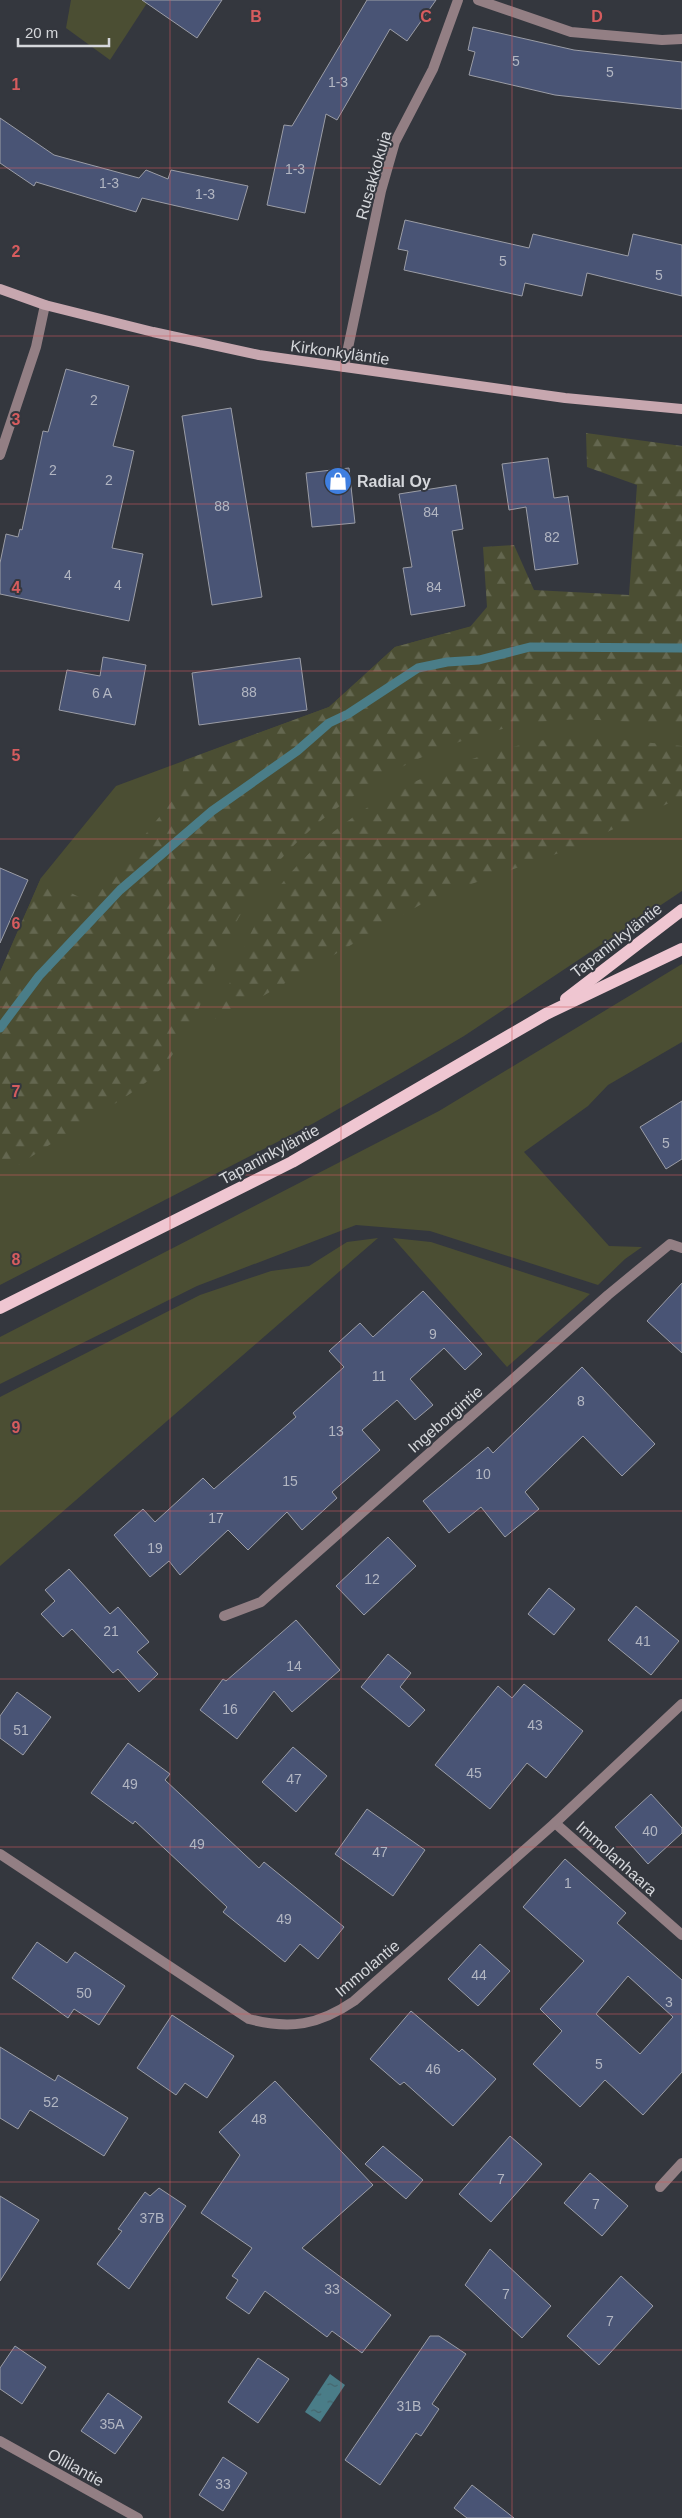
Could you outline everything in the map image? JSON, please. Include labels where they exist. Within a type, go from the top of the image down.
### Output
[{"type":"main road","name":"Tapaninkyläntie","points":[[546,1014],[682,910]]},
{"type":"main road","name":"Tapaninkyläntie","points":[[0,1308],[292,1162],[546,1014],[682,949]]},
{"type":"street","name":"Rusakkokuja","points":[[344,367],[382,191],[395,142],[433,68],[458,0]]},
{"type":"street","points":[[478,0],[571,32],[662,40],[682,39]]},
{"type":"street","name":"Kirkonkyläntie","points":[[0,289],[45,305],[153,332],[259,355],[566,398],[682,409]]},
{"type":"street","points":[[0,455],[36,347],[45,305]]},
{"type":"street","name":"Ingeborgintie","points":[[224,1616],[261,1602],[608,1295],[670,1244],[682,1248]]},
{"type":"street","name":"Immolantie","points":[[0,1854],[249,2019],[269,2024],[288,2025],[313,2022],[333,2015],[354,2001],[555,1823],[682,1704]]},
{"type":"street","name":"Immolanhaara","points":[[555,1823],[682,1935]]},
{"type":"street","points":[[660,2187],[682,2163]]},
{"type":"street","name":"Ollilantie","points":[[0,2441],[138,2518]]},
{"type":"green space","points":[[71,0],[149,0],[110,60],[66,28]]},
{"type":"green space","points":[[586,433],[682,446],[682,727],[578,720],[518,726],[473,737],[427,755],[384,777],[343,804],[306,834],[273,868],[246,905],[225,946],[188,1031],[161,1069],[130,1094],[0,1177],[0,972],[41,878],[91,903],[179,792],[185,760],[329,707],[395,647],[470,627],[487,607],[483,547],[514,545],[534,590],[629,595],[637,485],[587,467]]},
{"type":"green space","points":[[682,455],[682,891],[464,1036],[403,1072],[314,1123],[0,1285],[0,972],[41,878],[116,786],[329,707],[395,647],[490,621],[653,625]]},
{"type":"green space","points":[[559,737],[603,738],[682,746],[682,797],[573,848],[432,898],[263,996],[215,1019],[247,942],[262,912],[298,865],[328,836],[362,811],[398,790],[437,772],[477,757]]},
{"type":"green space","points":[[682,964],[682,1042],[608,1085],[588,1106],[524,1152],[609,1246],[642,1247],[625,1259],[598,1285],[430,1231],[356,1225],[197,1286],[0,1384],[0,1337],[439,1111]]},
{"type":"green space","points":[[378,1238],[0,1566],[0,1397],[200,1295],[271,1271],[309,1266],[347,1242]]},
{"type":"green space","points":[[393,1238],[431,1242],[590,1294],[507,1367]]},
{"type":"water","points":[[330,2374],[345,2385],[320,2422],[305,2412]]},
{"type":"building","points":[[142,0],[222,0],[197,38]]},
{"type":"building","points":[[367,0],[436,0],[407,41],[390,29],[337,120],[326,114],[305,213],[267,205],[284,125],[292,126]]},
{"type":"building","points":[[473,27],[574,50],[682,62],[682,109],[555,95],[469,75],[475,52],[468,50]]},
{"type":"building","points":[[0,118],[54,155],[139,178],[146,170],[168,179],[171,170],[248,186],[238,220],[142,198],[136,212],[36,182],[34,186],[0,163]]},
{"type":"building","points":[[405,220],[529,248],[533,234],[628,256],[633,234],[682,245],[682,296],[587,273],[582,296],[525,283],[522,296],[404,270],[408,251],[398,249]]},
{"type":"building","points":[[66,369],[129,386],[113,446],[134,451],[112,548],[143,554],[129,621],[0,594],[0,563],[6,534],[18,537],[20,529],[22,530],[43,431],[48,432]]},
{"type":"building","points":[[231,408],[262,597],[212,605],[182,416]]},
{"type":"building","points":[[548,458],[554,498],[568,496],[578,564],[535,570],[526,507],[509,510],[502,464]]},
{"type":"building","points":[[349,468],[355,523],[312,527],[306,473]]},
{"type":"building","points":[[456,485],[463,529],[452,531],[465,606],[411,615],[403,568],[412,567],[399,494]]},
{"type":"building","points":[[103,657],[146,665],[135,725],[59,710],[67,670],[100,676]]},
{"type":"building","points":[[300,658],[307,710],[199,725],[192,673]]},
{"type":"building","points":[[0,868],[28,880],[0,943]]},
{"type":"building","points":[[682,1101],[682,1159],[666,1169],[640,1127]]},
{"type":"building","points":[[682,1283],[682,1353],[647,1321]]},
{"type":"building","points":[[423,1291],[482,1354],[465,1370],[444,1348],[410,1379],[433,1405],[415,1420],[397,1400],[362,1430],[380,1450],[332,1492],[337,1498],[302,1530],[287,1512],[248,1550],[228,1530],[180,1575],[169,1561],[150,1577],[114,1535],[143,1509],[155,1522],[203,1478],[214,1489],[296,1417],[293,1413],[344,1367],[329,1351],[360,1323],[373,1337]]},
{"type":"building","points":[[582,1367],[655,1444],[622,1476],[583,1436],[525,1492],[539,1509],[505,1537],[481,1507],[449,1533],[423,1501],[488,1447],[493,1453]]},
{"type":"building","points":[[388,1537],[416,1566],[364,1615],[336,1586]]},
{"type":"building","points":[[69,1569],[110,1614],[118,1607],[149,1642],[137,1652],[158,1674],[139,1692],[118,1669],[113,1673],[72,1629],[63,1637],[41,1614],[55,1601],[45,1590]]},
{"type":"building","points":[[549,1588],[575,1609],[554,1635],[528,1614]]},
{"type":"building","points":[[636,1606],[679,1641],[651,1675],[608,1640]]},
{"type":"building","points":[[296,1620],[340,1670],[292,1712],[274,1691],[237,1739],[200,1710],[223,1679],[226,1681]]},
{"type":"building","points":[[388,1654],[411,1673],[400,1687],[425,1710],[409,1727],[361,1687]]},
{"type":"building","points":[[524,1684],[583,1731],[546,1778],[527,1763],[490,1809],[435,1765],[498,1686],[512,1698]]},
{"type":"building","points":[[17,1692],[51,1717],[23,1755],[0,1738],[0,1716]]},
{"type":"building","points":[[128,1743],[170,1774],[165,1780],[259,1868],[264,1862],[344,1927],[318,1959],[300,1944],[285,1962],[223,1912],[227,1907],[135,1821],[133,1824],[91,1793]]},
{"type":"building","points":[[293,1747],[327,1776],[296,1812],[262,1782]]},
{"type":"building","points":[[651,1794],[682,1828],[682,1833],[648,1864],[615,1827]]},
{"type":"building","points":[[367,1809],[425,1850],[393,1896],[335,1854]]},
{"type":"building","points":[[565,1859],[626,1913],[617,1923],[682,1980],[682,2072],[643,2115],[605,2080],[580,2107],[533,2064],[562,2031],[540,2009],[584,1961],[523,1907]],"holes":[[[628,1976],[673,2017],[640,2054],[596,2014]]]},
{"type":"building","points":[[37,1942],[67,1963],[75,1952],[125,1986],[99,2025],[74,2009],[68,2018],[12,1978]]},
{"type":"building","points":[[480,1944],[510,1971],[478,2006],[448,1979]]},
{"type":"building","points":[[411,2011],[459,2052],[462,2049],[496,2079],[453,2126],[404,2082],[400,2085],[370,2059]]},
{"type":"building","points":[[172,2015],[234,2056],[207,2098],[185,2083],[176,2095],[137,2068]]},
{"type":"building","points":[[0,2047],[55,2081],[58,2075],[128,2118],[104,2156],[30,2110],[18,2129],[0,2118]]},
{"type":"building","points":[[275,2081],[373,2185],[302,2248],[391,2315],[362,2353],[332,2331],[327,2337],[265,2291],[249,2314],[226,2298],[238,2280],[232,2276],[252,2248],[201,2213],[240,2155],[219,2132]]},
{"type":"building","points":[[510,2136],[542,2164],[491,2222],[459,2194]]},
{"type":"building","points":[[383,2146],[423,2180],[406,2199],[365,2164]]},
{"type":"building","points":[[590,2173],[628,2206],[602,2236],[564,2203]]},
{"type":"building","points":[[159,2188],[186,2206],[129,2289],[97,2264],[122,2231],[118,2229],[145,2192],[150,2196]]},
{"type":"building","points":[[0,2196],[39,2220],[0,2281]]},
{"type":"building","points":[[490,2249],[551,2306],[522,2338],[465,2285]]},
{"type":"building","points":[[621,2276],[653,2306],[599,2365],[567,2336]]},
{"type":"building","points":[[430,2336],[439,2336],[466,2354],[432,2404],[439,2409],[421,2436],[416,2433],[380,2485],[345,2460]]},
{"type":"building","points":[[15,2346],[46,2367],[22,2404],[0,2389],[0,2368]]},
{"type":"building","points":[[258,2358],[289,2379],[258,2423],[228,2402]]},
{"type":"building","points":[[108,2393],[142,2417],[115,2454],[81,2431]]},
{"type":"building","points":[[223,2457],[247,2473],[223,2511],[199,2495]]},
{"type":"building","points":[[472,2485],[514,2518],[467,2518],[454,2508]]},
{"type":"waterway","points":[[0,1028],[39,976],[120,890],[212,811],[297,751],[329,723],[348,714],[418,668],[447,662],[479,660],[530,647],[682,648]]},
{"type":"place","name":"Radial Oy","points":[[338,481]]}]
